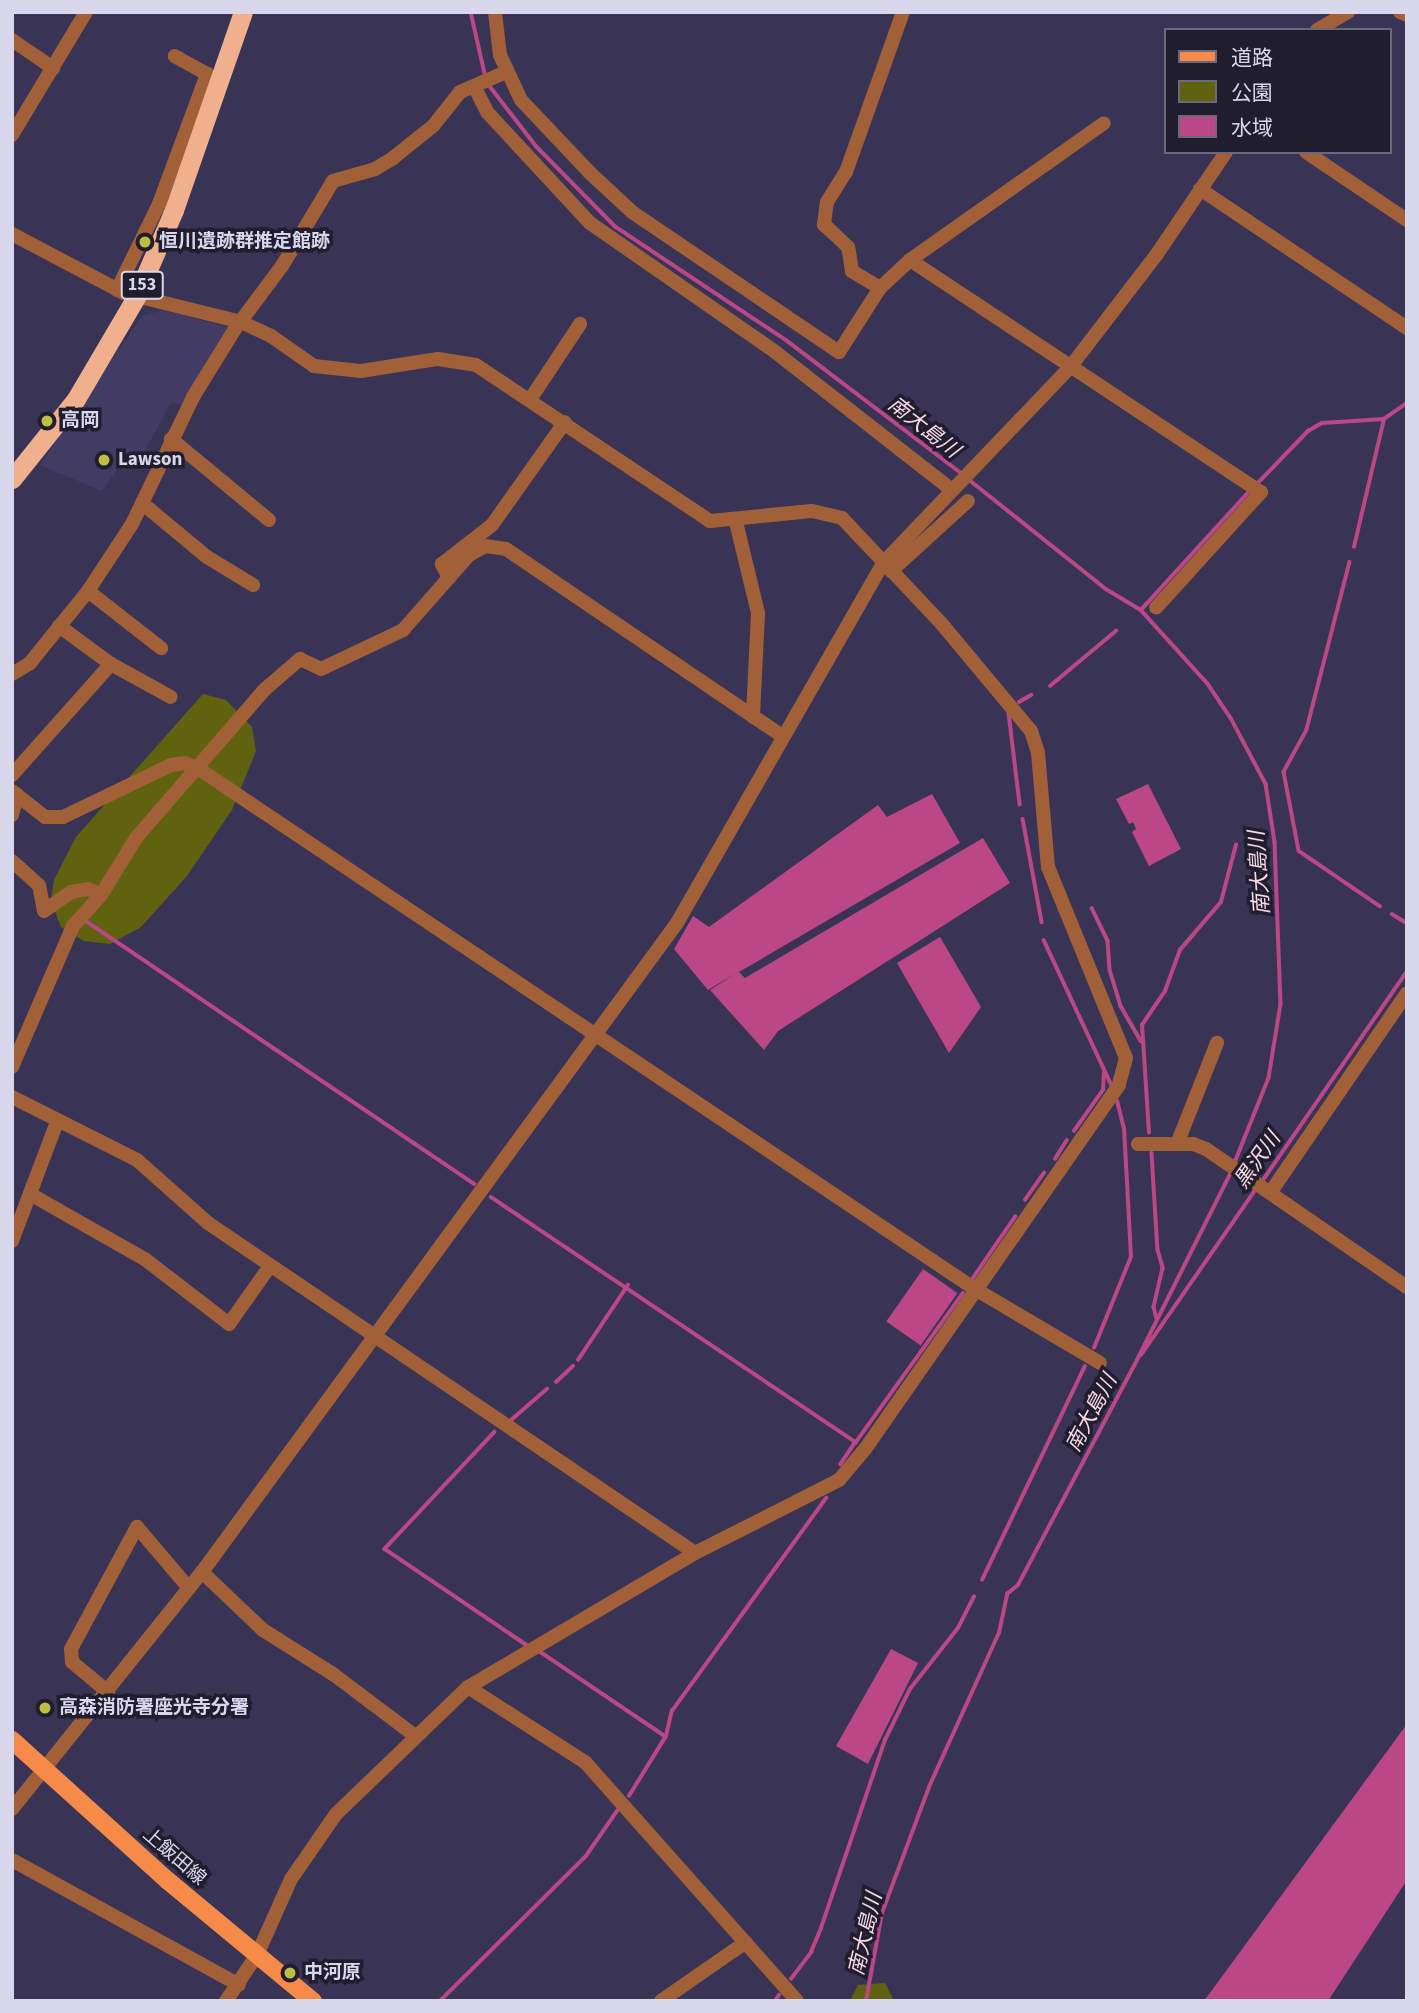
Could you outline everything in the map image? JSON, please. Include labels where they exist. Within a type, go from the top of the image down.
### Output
[{"type":"highway","name":"153","points":[[12,479],[76,399],[136,297],[167,207],[225,67],[243,12]]},
{"type":"main road","name":"上飯田線","points":[[12,1740],[313,2001]]},
{"type":"street","points":[[12,135],[86,12]]},
{"type":"street","points":[[495,12],[495,36],[503,74],[529,109],[632,212],[839,352],[880,288],[910,260],[1104,123]]},
{"type":"street","points":[[880,288],[852,271],[848,247],[824,225],[827,202],[846,172],[903,12]]},
{"type":"street","points":[[1320,28],[1348,12]]},
{"type":"street","points":[[1400,12],[1407,15]]},
{"type":"street","points":[[12,40],[53,68]]},
{"type":"street","points":[[117,290],[167,207],[207,74],[175,56]]},
{"type":"street","points":[[12,674],[30,663],[88,591],[142,503],[171,439],[241,323],[282,266],[333,181],[375,169],[393,158],[433,126],[460,92],[503,74]]},
{"type":"street","points":[[479,86],[488,113],[590,223],[775,351],[954,488]]},
{"type":"street","points":[[12,1809],[202,1572],[597,1036],[677,923],[782,736],[887,567],[971,469],[1071,366],[1225,154]]},
{"type":"street","points":[[1309,154],[1407,220]]},
{"type":"street","points":[[1200,189],[1407,328]]},
{"type":"street","points":[[12,234],[117,290],[241,323],[271,336],[314,366],[361,371],[438,359],[459,360],[491,371],[693,512],[710,521],[736,522],[827,512],[842,517],[1031,731],[1038,753],[1048,867],[1126,1058],[1119,1085],[865,1449],[839,1480],[695,1553],[468,1687],[414,1735],[336,1814],[291,1879],[257,1955],[226,2001]]},
{"type":"street","points":[[910,260],[1261,492],[1156,608]]},
{"type":"street","points":[[531,398],[580,324]]},
{"type":"street","points":[[449,578],[442,564],[492,525],[565,422]]},
{"type":"street","points":[[171,439],[269,520]]},
{"type":"street","points":[[887,567],[968,500]]},
{"type":"street","points":[[142,503],[207,557],[253,585]]},
{"type":"street","points":[[736,522],[758,613],[752,717]]},
{"type":"street","points":[[12,1067],[73,926],[101,895],[136,838],[291,666],[300,659],[321,669],[394,635],[478,550],[493,545],[506,549],[782,736]]},
{"type":"street","points":[[88,591],[161,648]]},
{"type":"street","points":[[59,626],[111,664],[171,697]]},
{"type":"street","points":[[12,775],[111,664]]},
{"type":"street","points":[[15,793],[45,817],[63,817],[171,765],[185,763],[200,769],[975,1289],[1100,1363]]},
{"type":"street","points":[[12,815],[15,793]]},
{"type":"street","points":[[12,861],[39,885],[44,911],[71,892],[88,889],[101,895]]},
{"type":"street","points":[[1256,1183],[1407,993]]},
{"type":"street","points":[[1177,1144],[1217,1043]]},
{"type":"street","points":[[12,1097],[137,1160],[208,1223],[695,1553]]},
{"type":"street","points":[[12,1241],[57,1122]]},
{"type":"street","points":[[1138,1144],[1177,1144],[1206,1149],[1407,1287]]},
{"type":"street","points":[[30,1194],[146,1260],[229,1324],[270,1266]]},
{"type":"street","points":[[108,1692],[72,1662],[71,1649],[137,1527],[189,1588]]},
{"type":"street","points":[[202,1572],[263,1629],[332,1674],[414,1735]]},
{"type":"street","points":[[468,1687],[585,1762],[797,2001]]},
{"type":"street","points":[[12,1860],[239,1985]]},
{"type":"street","points":[[662,2001],[746,1942]]},
{"type":"shaded area","points":[[164,310],[229,328],[185,405],[171,403],[138,463],[120,466],[102,491],[40,465],[142,316]]},
{"type":"green space","points":[[203,694],[226,700],[252,727],[256,751],[232,810],[187,876],[141,927],[110,944],[84,941],[61,927],[51,901],[54,880],[76,837]]},
{"type":"green space","points":[[885,1983],[894,2001],[850,2001],[858,1985]]},
{"type":"water","points":[[1148,784],[1181,849],[1149,866],[1132,832],[1136,829],[1133,822],[1129,824],[1116,799]]},
{"type":"water","points":[[932,794],[960,843],[739,972],[745,978],[983,838],[1010,883],[778,1031],[764,1050],[710,990],[738,972],[708,990],[674,949],[693,916],[709,927],[878,805],[887,817]]},
{"type":"water","points":[[940,937],[981,1007],[949,1053],[897,963]]},
{"type":"water","points":[[923,1269],[957,1293],[921,1346],[886,1321]]},
{"type":"water","points":[[891,1649],[918,1663],[868,1764],[836,1746]]},
{"type":"water","points":[[1407,1724],[1407,1880],[1328,2001],[1204,2001]]},
{"type":"waterway","name":"南大島川","points":[[471,12],[486,78]]},
{"type":"waterway","name":"南大島川","points":[[489,85],[537,147],[616,227],[786,340],[961,473]]},
{"type":"waterway","points":[[1257,484],[1308,431],[1322,423],[1384,419],[1407,403]]},
{"type":"waterway","points":[[1354,547],[1384,419]]},
{"type":"waterway","name":"南大島川","points":[[967,478],[1106,589],[1141,610],[1208,684],[1231,718],[1266,784],[1275,842],[1281,1004],[1269,1078],[1235,1163]]},
{"type":"waterway","points":[[1141,610],[1248,493]]},
{"type":"waterway","points":[[1350,562],[1307,730],[1284,772],[1299,851],[1380,906]]},
{"type":"waterway","points":[[1050,686],[1116,631]]},
{"type":"waterway","points":[[1019,702],[1031,695]]},
{"type":"waterway","points":[[1009,713],[1020,804]]},
{"type":"waterway","points":[[1023,819],[1042,922]]},
{"type":"waterway","points":[[1149,1133],[1142,1025],[1165,991],[1180,950],[1221,902],[1236,845]]},
{"type":"waterway","points":[[1092,908],[1108,941],[1110,970],[1121,1006],[1141,1041]]},
{"type":"waterway","points":[[1392,914],[1407,923]]},
{"type":"waterway","points":[[86,921],[474,1184]]},
{"type":"waterway","points":[[1044,940],[1111,1084]]},
{"type":"waterway","name":"黒沢川","points":[[1261,1183],[1407,971]]},
{"type":"waterway","points":[[1074,1131],[1103,1090],[1104,1073]]},
{"type":"waterway","points":[[1094,1348],[1131,1257],[1124,1129],[1117,1101]]},
{"type":"waterway","points":[[1055,1159],[1067,1140]]},
{"type":"waterway","points":[[1152,1153],[1158,1250],[1163,1268],[1154,1307],[1157,1319]]},
{"type":"waterway","name":"南大島川","points":[[866,2001],[882,1913],[929,1787],[999,1633],[1007,1594],[1018,1585],[1134,1366],[1232,1170]]},
{"type":"waterway","points":[[1025,1200],[1044,1173]]},
{"type":"waterway","name":"黒沢川","points":[[1141,1355],[1256,1189]]},
{"type":"waterway","points":[[491,1197],[856,1442],[841,1464]]},
{"type":"waterway","points":[[971,1281],[1015,1217]]},
{"type":"waterway","points":[[578,1360],[628,1285]]},
{"type":"waterway","points":[[856,1442],[963,1293]]},
{"type":"waterway","points":[[556,1382],[573,1366]]},
{"type":"waterway","points":[[982,1580],[1085,1366]]},
{"type":"waterway","points":[[510,1421],[547,1389]]},
{"type":"waterway","points":[[495,1432],[385,1549],[528,1646]]},
{"type":"waterway","points":[[629,1796],[666,1736],[672,1711],[826,1498]]},
{"type":"waterway","points":[[791,1979],[811,1952],[821,1928],[885,1740],[910,1689],[958,1628],[974,1597]]},
{"type":"waterway","points":[[539,1651],[665,1736]]},
{"type":"waterway","points":[[440,2001],[586,1856],[617,1811]]},
{"type":"waterway","points":[[775,2001],[779,1995]]},
{"type":"place","name":"恒川遺跡群推定館跡","points":[[145,242]]},
{"type":"place","name":"高岡","points":[[47,421]]},
{"type":"place","name":"Lawson","points":[[104,460]]},
{"type":"place","name":"高森消防署座光寺分署","points":[[45,1708]]},
{"type":"place","name":"中河原","points":[[290,1973]]}]
